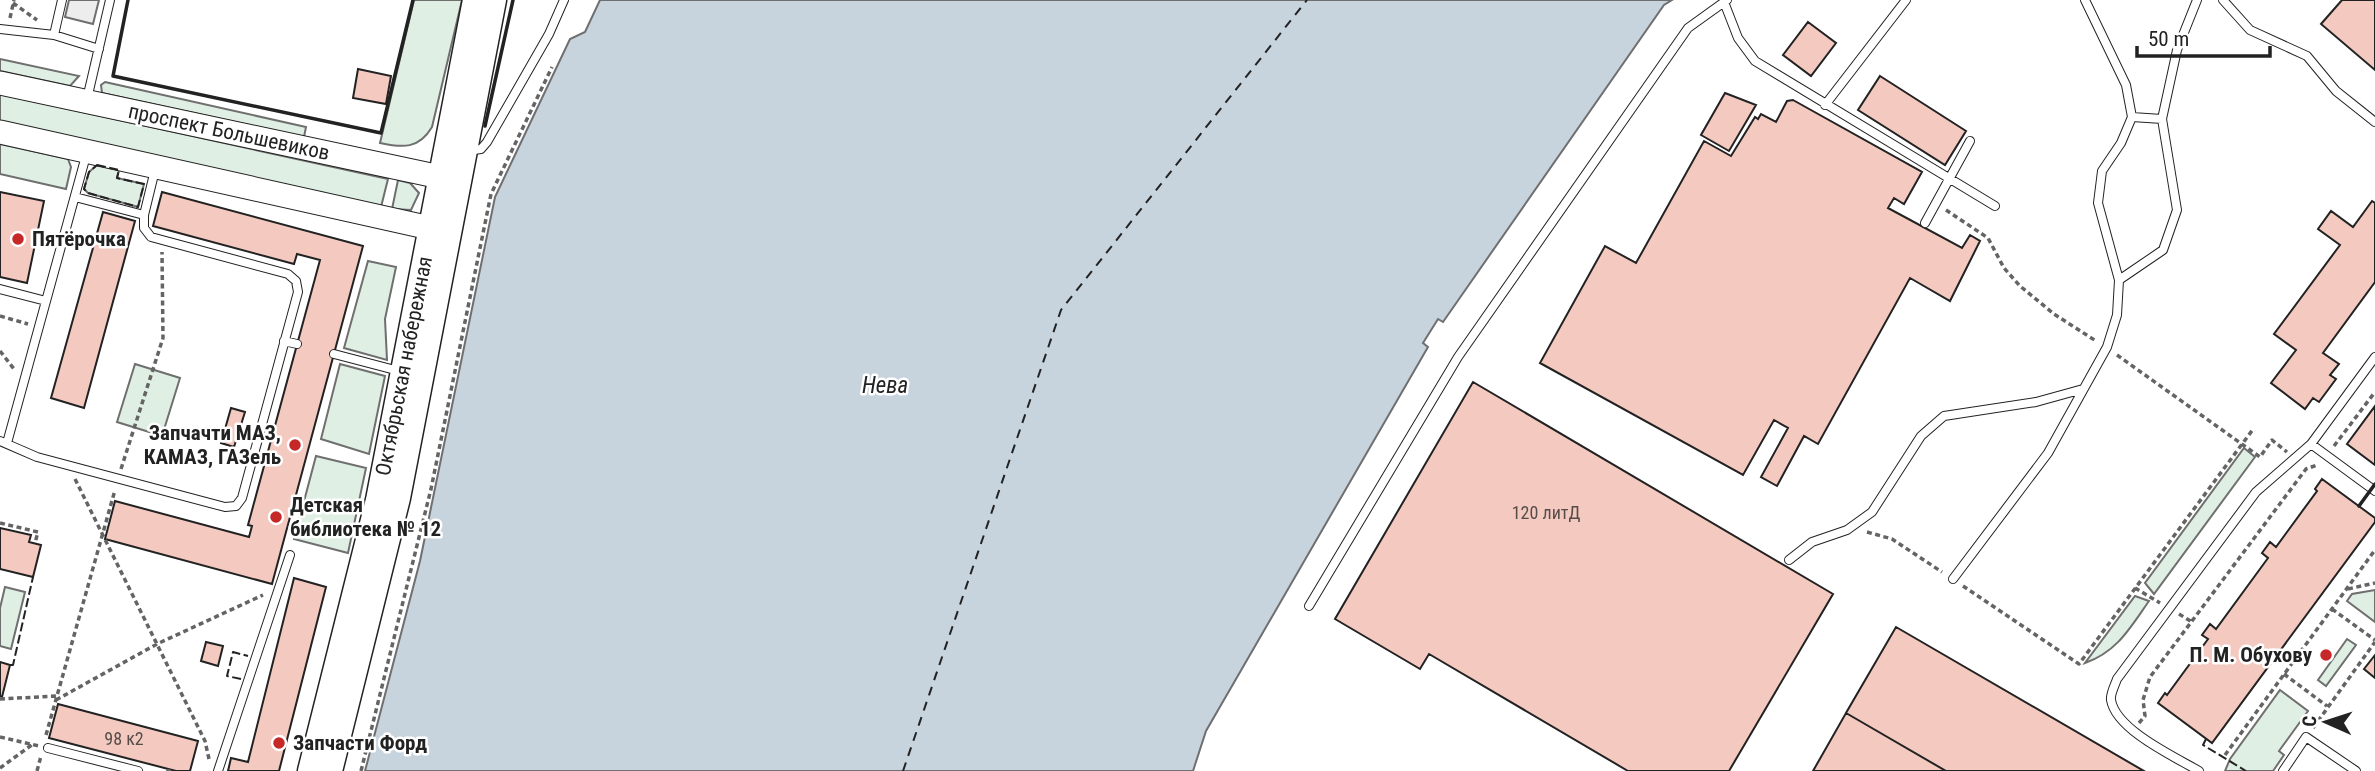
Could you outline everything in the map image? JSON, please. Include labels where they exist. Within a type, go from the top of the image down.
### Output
[{"type":"main road","name":"Октябрьская набережная","points":[[330,771],[398,498],[475,0]]},
{"type":"main road","name":"Октябрьская набережная","points":[[449,180],[464,151],[494,0]]},
{"type":"main road","name":"проспект Большевиков","points":[[0,83],[449,180]]},
{"type":"main road","points":[[0,132],[440,230]]},
{"type":"main road","name":"Октябрьская набережная","points":[[310,771],[378,500],[402,372],[440,230]]},
{"type":"lane","points":[[54,35],[62,0]]},
{"type":"lane","points":[[87,102],[110,0]]},
{"type":"lane","points":[[464,151],[475,152],[487,142],[549,34],[564,0]]},
{"type":"lane","points":[[1953,579],[2048,453],[2106,347],[2117,315],[2119,280],[2098,203],[2102,171],[2121,144],[2132,117],[2126,85],[2085,0]]},
{"type":"lane","points":[[2119,280],[2163,250],[2178,210],[2162,119],[2177,50],[2197,0]]},
{"type":"lane","points":[[2223,0],[2250,30],[2307,56],[2336,91],[2375,122]]},
{"type":"lane","points":[[1309,606],[1458,357],[1688,28],[1725,1],[1738,38],[1755,61],[1995,206]]},
{"type":"lane","points":[[1825,105],[1900,2]]},
{"type":"lane","points":[[4,29],[54,35],[99,49]]},
{"type":"lane","points":[[2132,117],[2162,119]]},
{"type":"lane","points":[[1925,223],[1970,141]]},
{"type":"lane","points":[[88,151],[40,327],[4,442],[37,457],[225,507],[236,506],[242,498],[298,292],[296,281],[288,274],[151,237],[144,228],[144,215],[156,166]]},
{"type":"lane","points":[[75,197],[144,215]]},
{"type":"lane","points":[[0,289],[47,301]]},
{"type":"lane","points":[[284,341],[297,344]]},
{"type":"lane","points":[[334,354],[402,372]]},
{"type":"lane","points":[[2199,771],[2134,730],[2117,715],[2111,699],[2117,679],[2256,492],[2311,444],[2375,356]]},
{"type":"lane","points":[[1789,560],[1812,542],[1847,530],[1872,512],[1921,436],[1944,416],[2036,402],[2083,389]]},
{"type":"lane","points":[[2311,444],[2375,491]]},
{"type":"lane","points":[[218,771],[290,555]]},
{"type":"lane","points":[[2283,771],[2306,737],[2356,771]]},
{"type":"lane","points":[[45,747],[138,771]]},
{"type":"path","points":[[19,5],[23,0]]},
{"type":"path","points":[[4,29],[14,2],[54,35]]},
{"type":"path","points":[[361,771],[423,528],[491,194],[552,68]]},
{"type":"path","points":[[37,771],[101,537],[163,338],[162,240]]},
{"type":"path","points":[[0,316],[40,327]]},
{"type":"path","points":[[0,351],[24,382]]},
{"type":"path","points":[[2134,730],[2145,716],[2143,700],[2150,677],[2306,469],[2320,463],[2327,456],[2375,392]]},
{"type":"path","points":[[1847,530],[1879,533],[1892,539],[2079,664],[2254,428]]},
{"type":"path","points":[[69,465],[101,537],[205,741],[210,761]]},
{"type":"path","points":[[0,523],[38,532],[35,543]]},
{"type":"path","points":[[2225,755],[2375,550]]},
{"type":"path","points":[[2346,589],[2375,583]]},
{"type":"path","points":[[0,699],[56,698],[157,644],[281,587]]},
{"type":"path","points":[[2306,737],[2375,641],[2332,609]]},
{"type":"path","points":[[2284,674],[2328,707]]},
{"type":"path","points":[[0,737],[45,747]]},
{"type":"path","points":[[0,768],[33,744]]},
{"type":"green space","points":[[414,0],[462,0],[432,127],[416,143],[396,146],[380,143]]},
{"type":"green space","points":[[0,59],[79,76],[70,86],[0,71]]},
{"type":"green space","points":[[105,82],[306,127],[304,137],[102,93],[101,85]]},
{"type":"green space","points":[[0,94],[388,179],[381,207],[0,122]]},
{"type":"green space","points":[[0,144],[68,159],[71,167],[66,189],[0,174]]},
{"type":"green space","points":[[97,165],[119,170],[117,178],[144,184],[138,207],[88,193],[84,189],[89,172]]},
{"type":"green space","points":[[398,180],[410,183],[419,193],[411,210],[392,209]]},
{"type":"green space","points":[[368,261],[396,267],[385,319],[387,360],[344,348]]},
{"type":"green space","points":[[135,364],[180,378],[162,436],[117,422]]},
{"type":"green space","points":[[340,364],[385,376],[369,454],[321,439]]},
{"type":"green space","points":[[2244,448],[2255,457],[2154,594],[2145,583]]},
{"type":"green space","points":[[316,456],[366,468],[348,553],[294,539]]},
{"type":"green space","points":[[5,587],[25,592],[11,649],[0,646],[0,608]]},
{"type":"green space","points":[[2375,590],[2375,622],[2347,601],[2352,594]]},
{"type":"green space","points":[[2135,596],[2149,601],[2129,630],[2106,652],[2085,663]]},
{"type":"green space","points":[[2347,639],[2356,645],[2326,686],[2318,680]]},
{"type":"green space","points":[[2280,690],[2308,711],[2279,751],[2284,755],[2273,771],[2225,771],[2230,759]]},
{"type":"shaded area","points":[[69,0],[99,0],[93,24],[65,17]]},
{"type":"water","name":"Нева","points":[[600,0],[1672,0],[1664,5],[1443,322],[1438,319],[1423,343],[1428,347],[1206,731],[1193,771],[365,771],[420,561],[495,197],[570,39],[585,32]]},
{"type":"building","points":[[2342,0],[2375,0],[2375,70],[2321,24]]},
{"type":"building","points":[[1808,22],[1836,43],[1811,76],[1783,55]]},
{"type":"building","points":[[358,69],[391,76],[386,104],[353,98]]},
{"type":"building","points":[[1880,76],[1966,131],[1945,165],[1858,110]]},
{"type":"building","points":[[1725,93],[1756,105],[1729,151],[1701,135]]},
{"type":"building","points":[[1793,100],[1922,172],[1904,204],[1894,198],[1888,208],[1962,248],[1970,235],[1980,241],[1950,301],[1910,278],[1818,444],[1804,436],[1777,486],[1761,477],[1788,428],[1774,420],[1743,475],[1540,363],[1605,246],[1636,263],[1704,141],[1731,156],[1755,117],[1758,119],[1761,114],[1776,122],[1787,101]]},
{"type":"building","name":"Пятёрочка","points":[[0,192],[44,201],[27,283],[0,277]]},
{"type":"building","points":[[162,192],[363,246],[272,584],[105,539],[115,501],[249,537],[252,526],[248,525],[320,260],[297,254],[294,264],[153,226]]},
{"type":"building","points":[[2372,201],[2375,203],[2375,282],[2323,353],[2339,364],[2330,375],[2336,379],[2319,402],[2313,398],[2305,409],[2271,383],[2296,350],[2274,334],[2340,245],[2318,229],[2331,211],[2353,227]]},
{"type":"building","points":[[103,212],[135,221],[84,408],[51,398]]},
{"type":"building","points":[[1473,382],[1833,594],[1729,771],[1628,771],[1429,654],[1420,669],[1335,619]]},
{"type":"building","points":[[2375,406],[2375,465],[2347,444]]},
{"type":"building","points":[[231,408],[245,412],[234,447],[221,443]]},
{"type":"building","points":[[2322,479],[2375,518],[2375,522],[2212,743],[2158,703],[2165,693],[2167,695],[2208,639],[2202,635],[2210,624],[2216,629],[2268,558],[2262,553],[2270,542],[2276,547],[2317,491],[2315,489]]},
{"type":"building","points":[[0,528],[31,535],[29,542],[41,545],[33,577],[0,569]]},
{"type":"building","points":[[294,578],[326,587],[279,771],[228,771],[231,758],[248,762]]},
{"type":"building","points":[[1896,627],[2144,771],[1946,771],[1846,713]]},
{"type":"building","points":[[206,642],[223,646],[218,666],[201,661]]},
{"type":"building","points":[[2375,655],[2375,678],[2364,669]]},
{"type":"building","points":[[0,662],[10,665],[2,697],[0,696]]},
{"type":"building","points":[[58,704],[198,741],[190,771],[176,771],[49,738]]},
{"type":"building","points":[[1846,713],[1946,771],[1813,771]]},
{"type":"ferry route","points":[[903,771],[1061,310],[1307,0]]},
{"type":"fence","points":[[97,165],[119,170],[117,178],[144,184],[138,207],[88,193],[84,189],[89,172],[97,165]]},
{"type":"fence","points":[[10,665],[13,665],[33,577]]},
{"type":"fence","points":[[241,679],[227,676],[233,652],[248,656]]},
{"type":"fence","points":[[2206,739],[2203,745],[2246,771]]},
{"type":"wall","points":[[128,0],[113,76],[381,133],[413,0]]},
{"type":"wall","points":[[485,126],[513,0]]},
{"type":"wall","points":[[2359,506],[2375,484]]},
{"type":"place","name":"Пятёрочка","points":[[18,239]]},
{"type":"place","name":"Запчачти МАЗ, КАМАЗ, ГАЗель","points":[[295,445]]},
{"type":"place","name":"Детская библиотека № 12","points":[[276,517]]},
{"type":"place","name":"П. М. Обухову","points":[[2326,655]]},
{"type":"place","name":"Запчасти Форд","points":[[279,743]]}]
